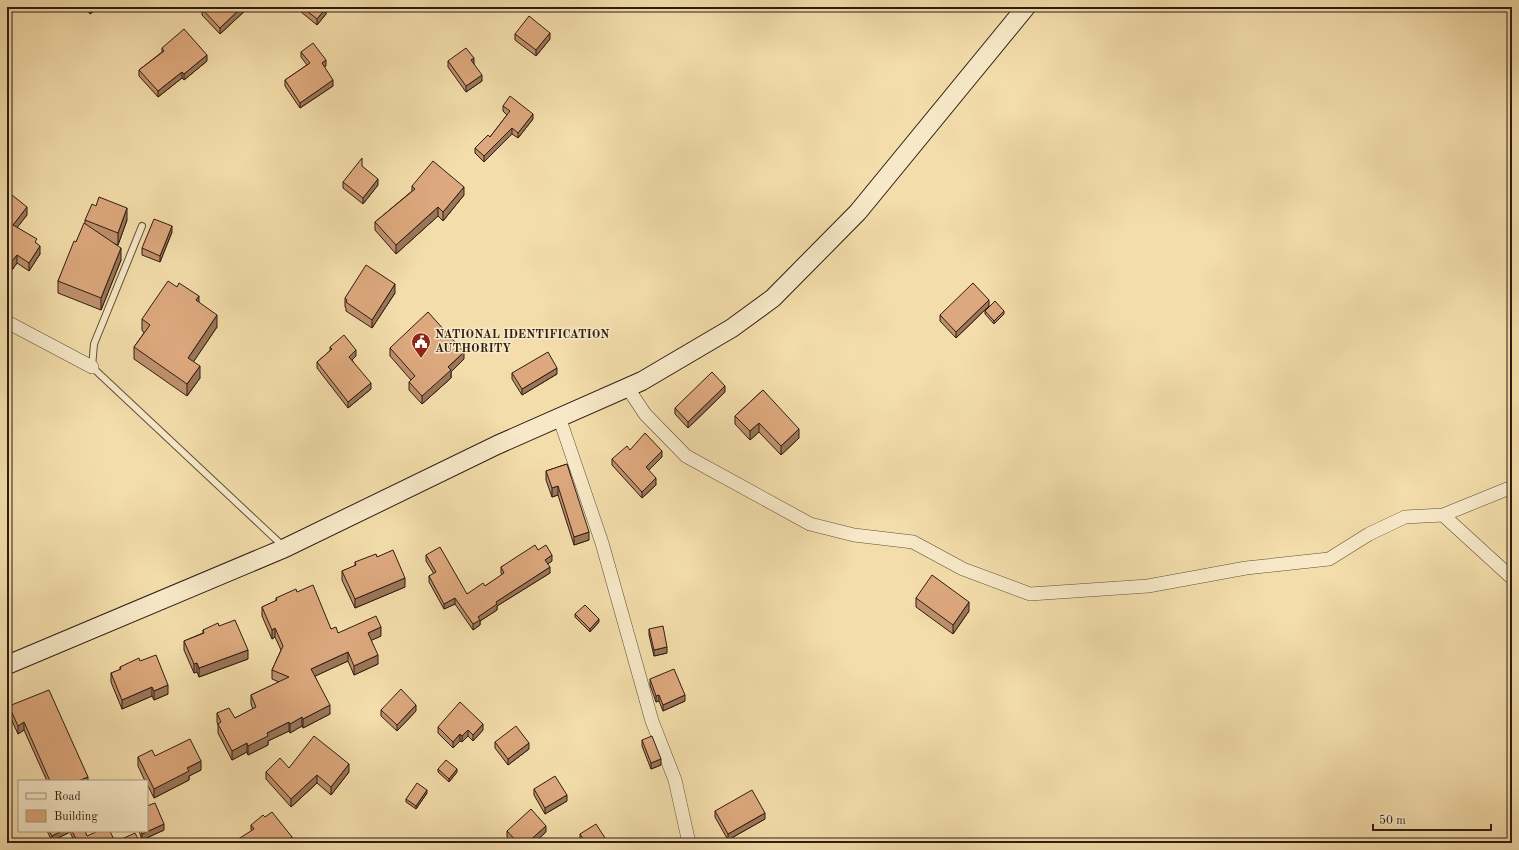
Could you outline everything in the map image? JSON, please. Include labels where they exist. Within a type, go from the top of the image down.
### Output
[{"type":"main road","points":[[7,665],[285,548],[497,444],[642,381],[732,328],[773,298],[858,212],[1026,7]]},
{"type":"street","points":[[7,322],[92,367]]},
{"type":"street","points":[[627,387],[645,414],[686,456],[810,524],[854,535],[913,542],[963,569],[1030,594],[1148,586],[1246,568],[1329,559],[1369,534],[1405,517],[1443,515],[1512,487]]},
{"type":"street","points":[[559,417],[602,543],[652,721],[675,780],[689,843]]},
{"type":"street","points":[[1443,515],[1512,578]]},
{"type":"lane","points":[[142,226],[94,344],[92,367],[285,548]]},
{"type":"building","points":[[204,7],[242,7],[220,28],[202,9]]},
{"type":"building","points":[[302,7],[325,7],[326,8],[317,19]]},
{"type":"building","points":[[529,16],[550,33],[536,50],[515,34]]},
{"type":"building","points":[[184,29],[207,55],[184,74],[182,72],[158,91],[139,70],[164,51],[162,48]]},
{"type":"building","points":[[313,43],[326,60],[322,63],[333,80],[300,103],[285,80],[310,63],[301,52]]},
{"type":"building","points":[[466,48],[474,58],[471,60],[482,75],[466,86],[448,61]]},
{"type":"building","points":[[510,96],[533,114],[518,133],[512,128],[484,156],[475,148],[488,135],[490,137],[510,111],[503,106]]},
{"type":"building","points":[[362,158],[362,166],[378,179],[363,198],[343,182]]},
{"type":"building","points":[[433,161],[464,187],[443,212],[438,207],[396,245],[375,222],[415,189],[412,186]]},
{"type":"building","points":[[7,191],[27,207],[13,225],[37,239],[35,242],[40,246],[29,263],[17,255],[12,261],[7,258],[7,241],[10,237],[7,235]]},
{"type":"building","points":[[99,197],[127,208],[118,233],[85,220],[92,204],[96,206]]},
{"type":"building","points":[[154,219],[172,226],[160,256],[142,248]]},
{"type":"building","points":[[84,223],[121,248],[101,298],[58,281],[74,241],[76,242]]},
{"type":"building","points":[[366,265],[395,284],[372,320],[346,302],[347,300],[345,298]]},
{"type":"building","points":[[168,281],[177,287],[179,283],[199,296],[196,300],[217,315],[188,358],[200,366],[187,384],[134,347],[150,325],[142,319]]},
{"type":"building","points":[[973,283],[989,300],[956,332],[940,315]]},
{"type":"building","points":[[995,301],[1004,311],[994,321],[985,311]]},
{"type":"building","points":[[428,312],[464,352],[448,367],[451,370],[422,396],[409,382],[415,376],[390,348]]},
{"type":"building","points":[[344,335],[356,350],[349,357],[371,383],[348,402],[317,362],[332,349],[330,347]]},
{"type":"building","points":[[548,352],[557,368],[522,389],[512,373]]},
{"type":"building","points":[[712,372],[725,386],[688,422],[675,408]]},
{"type":"building","points":[[763,390],[799,429],[781,446],[759,423],[750,431],[735,416]]},
{"type":"building","points":[[645,433],[662,451],[646,467],[656,478],[642,492],[612,459],[627,446],[630,450]]},
{"type":"building","points":[[567,464],[589,532],[574,537],[558,486],[552,488],[546,471]]},
{"type":"building","points":[[535,545],[538,550],[546,545],[552,555],[545,560],[550,567],[496,602],[497,604],[478,617],[480,620],[473,624],[455,598],[444,604],[429,576],[436,572],[426,555],[440,547],[467,594],[483,583],[485,586],[504,573],[501,567]]},
{"type":"building","points":[[393,550],[405,578],[355,599],[342,571],[356,565],[355,562],[376,554],[377,557]]},
{"type":"building","points":[[932,575],[969,602],[953,625],[916,598]]},
{"type":"building","points":[[313,585],[331,629],[336,627],[338,633],[376,616],[381,627],[368,633],[378,655],[354,666],[348,652],[311,669],[330,705],[303,719],[302,717],[290,724],[289,722],[267,733],[268,736],[248,746],[247,743],[232,751],[218,724],[221,722],[217,713],[229,708],[235,718],[256,707],[251,695],[289,677],[272,670],[283,646],[275,628],[272,630],[262,607],[277,600],[276,598],[296,589],[297,592]]},
{"type":"building","points":[[585,605],[599,619],[590,629],[575,614]]},
{"type":"building","points":[[235,620],[248,650],[199,668],[197,663],[194,664],[184,641],[204,633],[203,630],[218,623],[219,626]]},
{"type":"building","points":[[663,626],[667,647],[654,650],[649,629]]},
{"type":"building","points":[[156,655],[168,685],[154,691],[152,687],[122,700],[111,673],[139,658],[140,661]]},
{"type":"building","points":[[674,669],[685,695],[663,705],[659,695],[656,696],[650,679]]},
{"type":"building","points":[[401,689],[416,705],[397,725],[381,710]]},
{"type":"building","points":[[49,690],[88,777],[80,780],[50,780],[24,722],[18,726],[9,706]]},
{"type":"building","points":[[460,702],[483,724],[473,735],[468,730],[462,736],[460,734],[453,742],[438,727]]},
{"type":"building","points":[[516,726],[529,743],[508,759],[495,742]]},
{"type":"building","points":[[314,736],[349,764],[331,787],[317,775],[291,799],[266,772],[280,758],[289,768]]},
{"type":"building","points":[[652,736],[661,759],[651,763],[642,740]]},
{"type":"building","points":[[190,739],[201,761],[187,768],[189,771],[154,789],[138,757],[152,750],[155,756]]},
{"type":"building","points":[[446,760],[457,769],[449,779],[438,769]]},
{"type":"building","points":[[555,776],[567,795],[545,808],[534,789]]},
{"type":"building","points":[[417,783],[427,790],[416,806],[406,799]]},
{"type":"building","points":[[752,790],[765,813],[728,834],[715,811]]},
{"type":"building","points":[[155,803],[164,824],[148,831],[148,806]]},
{"type":"building","points":[[531,809],[546,826],[527,843],[518,843],[507,831]]},
{"type":"building","points":[[272,812],[292,837],[285,843],[232,843],[254,829],[251,825],[263,815],[265,817]]},
{"type":"building","points":[[596,824],[607,841],[604,843],[586,843],[580,834]]},
{"type":"building","points":[[50,832],[60,832],[52,836]]},
{"type":"building","points":[[72,832],[85,832],[87,836],[96,832],[110,832],[115,842],[135,833],[140,843],[78,843]]},
{"type":"place","name":"NATIONAL IDENTIFICATION AUTHORITY","points":[[421,359]]}]
